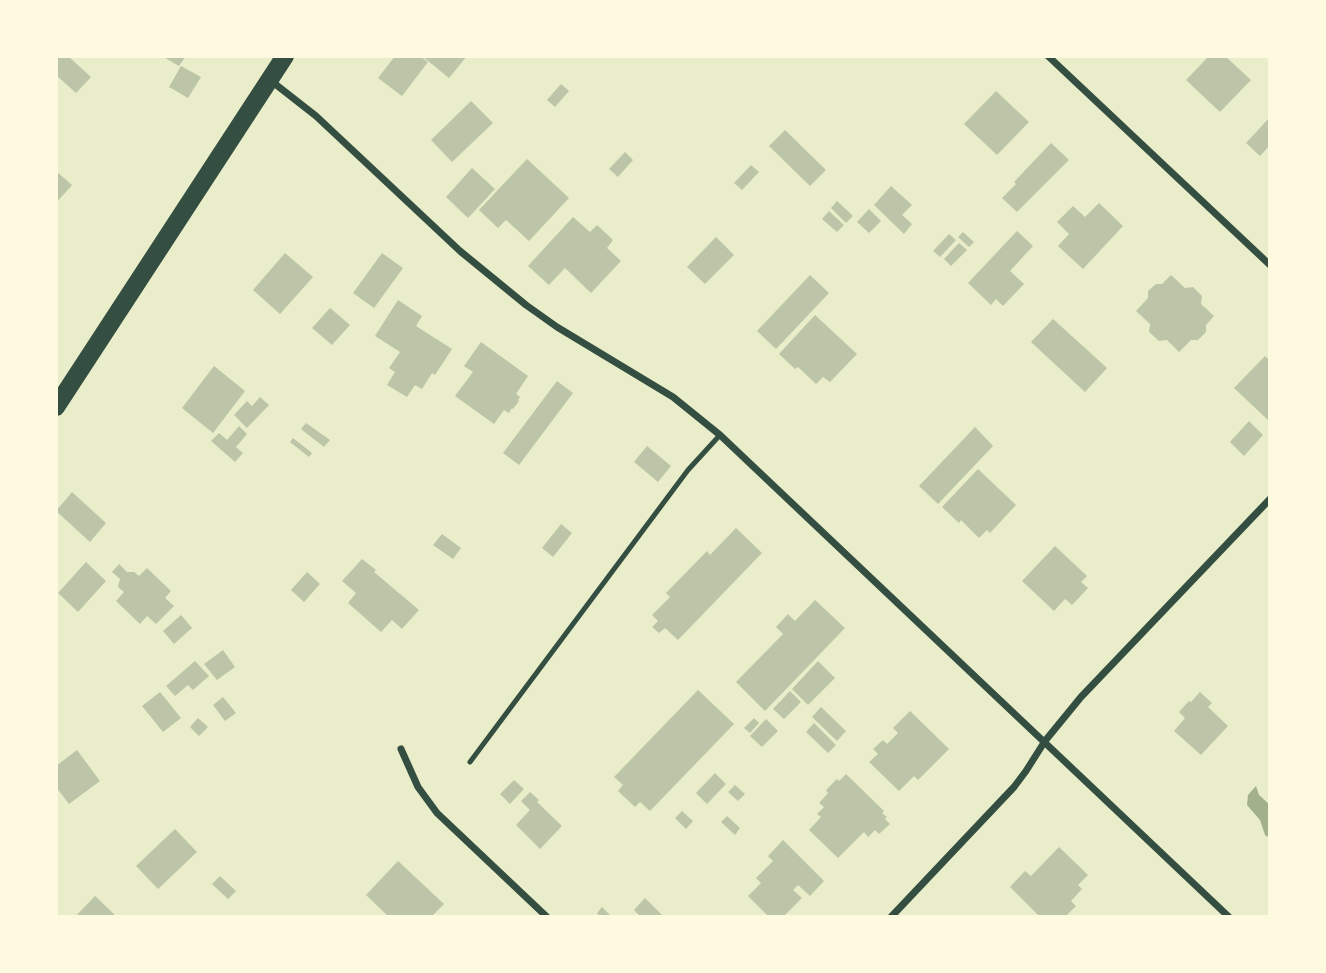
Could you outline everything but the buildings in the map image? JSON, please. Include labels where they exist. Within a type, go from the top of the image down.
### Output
[{"type":"main road","points":[[56,407],[285,56]]},
{"type":"street","points":[[1048,56],[1270,265]]},
{"type":"street","points":[[270,79],[316,116],[460,251],[526,305],[557,327],[673,397],[720,435],[1229,917]]},
{"type":"street","points":[[891,917],[1014,787],[1045,741],[1081,697],[1270,499]]},
{"type":"street","points":[[401,749],[418,787],[438,813],[547,917]]},
{"type":"lane","points":[[470,762],[688,470],[720,435]]},
{"type":"shaded area","points":[[1256,786],[1259,795],[1270,805],[1270,838],[1265,835],[1260,820],[1247,805],[1248,795]]}]
